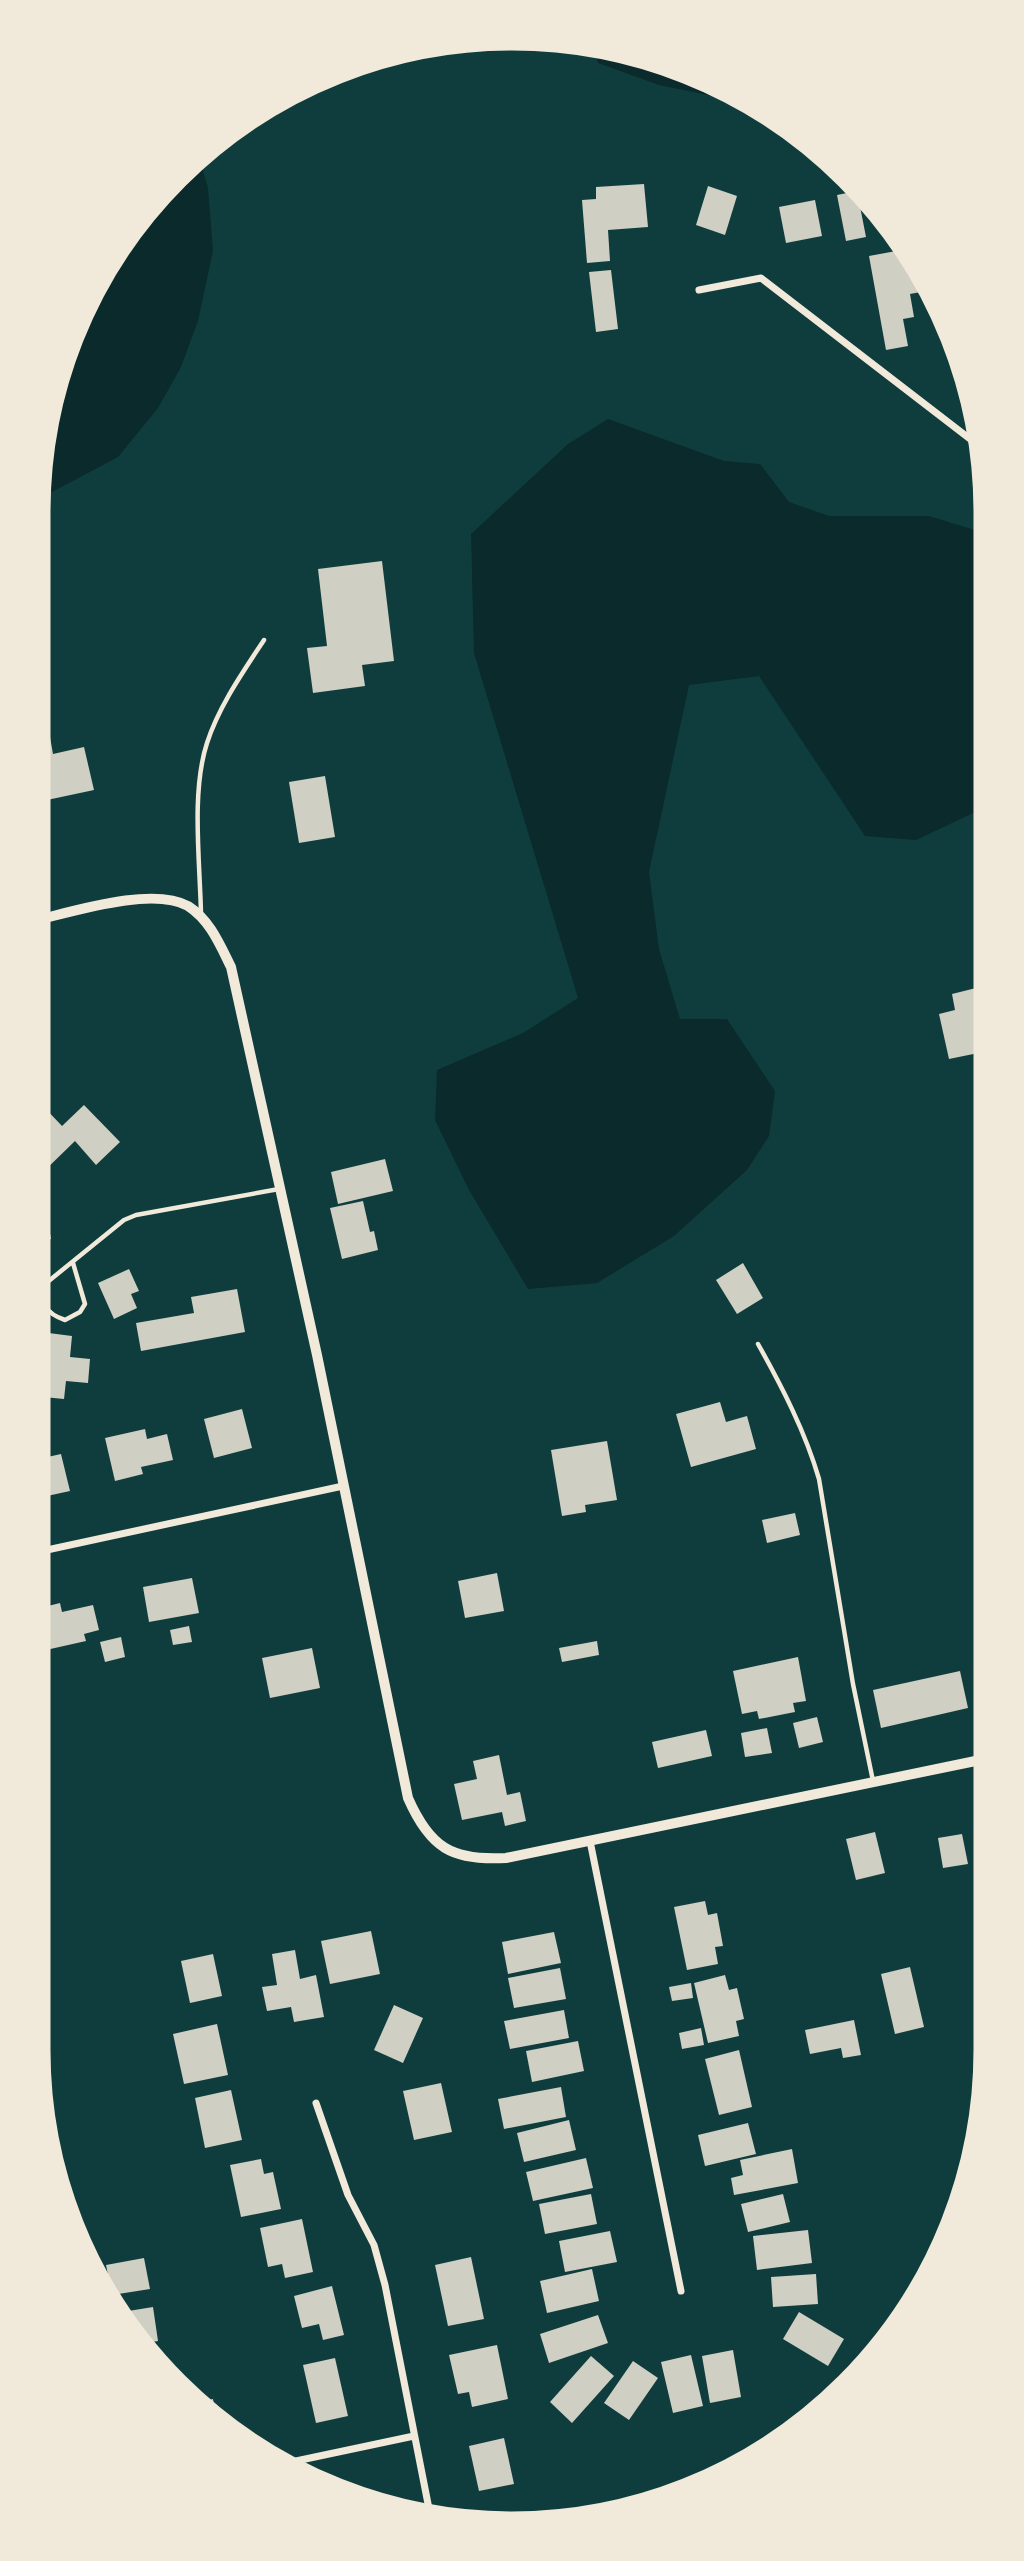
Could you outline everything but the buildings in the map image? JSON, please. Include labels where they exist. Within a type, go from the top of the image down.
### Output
[{"type":"street","points":[[699,290],[761,278],[765,280],[973,441]]},
{"type":"street","points":[[46,918],[125,900],[152,898],[187,906],[211,927],[231,967],[408,1798],[419,1824],[436,1841],[452,1852],[479,1860],[506,1858],[978,1760]]},
{"type":"street","points":[[46,1550],[343,1486]]},
{"type":"street","points":[[590,1841],[681,2291]]},
{"type":"street","points":[[316,2103],[348,2194],[374,2245],[385,2285],[429,2508]]},
{"type":"street","points":[[296,2462],[414,2436]]},
{"type":"lane","points":[[201,918],[198,788],[207,743],[232,688],[264,640]]},
{"type":"lane","points":[[46,1284],[88,1247],[124,1220],[136,1215],[280,1189]]},
{"type":"lane","points":[[46,1308],[52,1315],[65,1320],[79,1312],[85,1304],[73,1263]]},
{"type":"lane","points":[[758,1344],[789,1404],[811,1455],[818,1479],[852,1684],[873,1782]]},
{"type":"water","points":[[595,53],[633,61],[691,81],[728,99],[659,85],[598,63]]},
{"type":"water","points":[[201,164],[208,188],[213,251],[198,321],[181,367],[158,408],[118,457],[46,495],[54,421],[61,391],[81,333],[124,253],[161,204]]},
{"type":"water","points":[[608,419],[724,461],[760,464],[789,502],[829,516],[929,516],[978,531],[978,811],[916,840],[865,836],[759,676],[689,685],[649,872],[659,949],[680,1019],[727,1019],[775,1091],[769,1136],[747,1170],[674,1236],[597,1283],[528,1289],[469,1190],[435,1120],[437,1070],[523,1033],[578,998],[474,653],[471,534],[568,444]]}]
